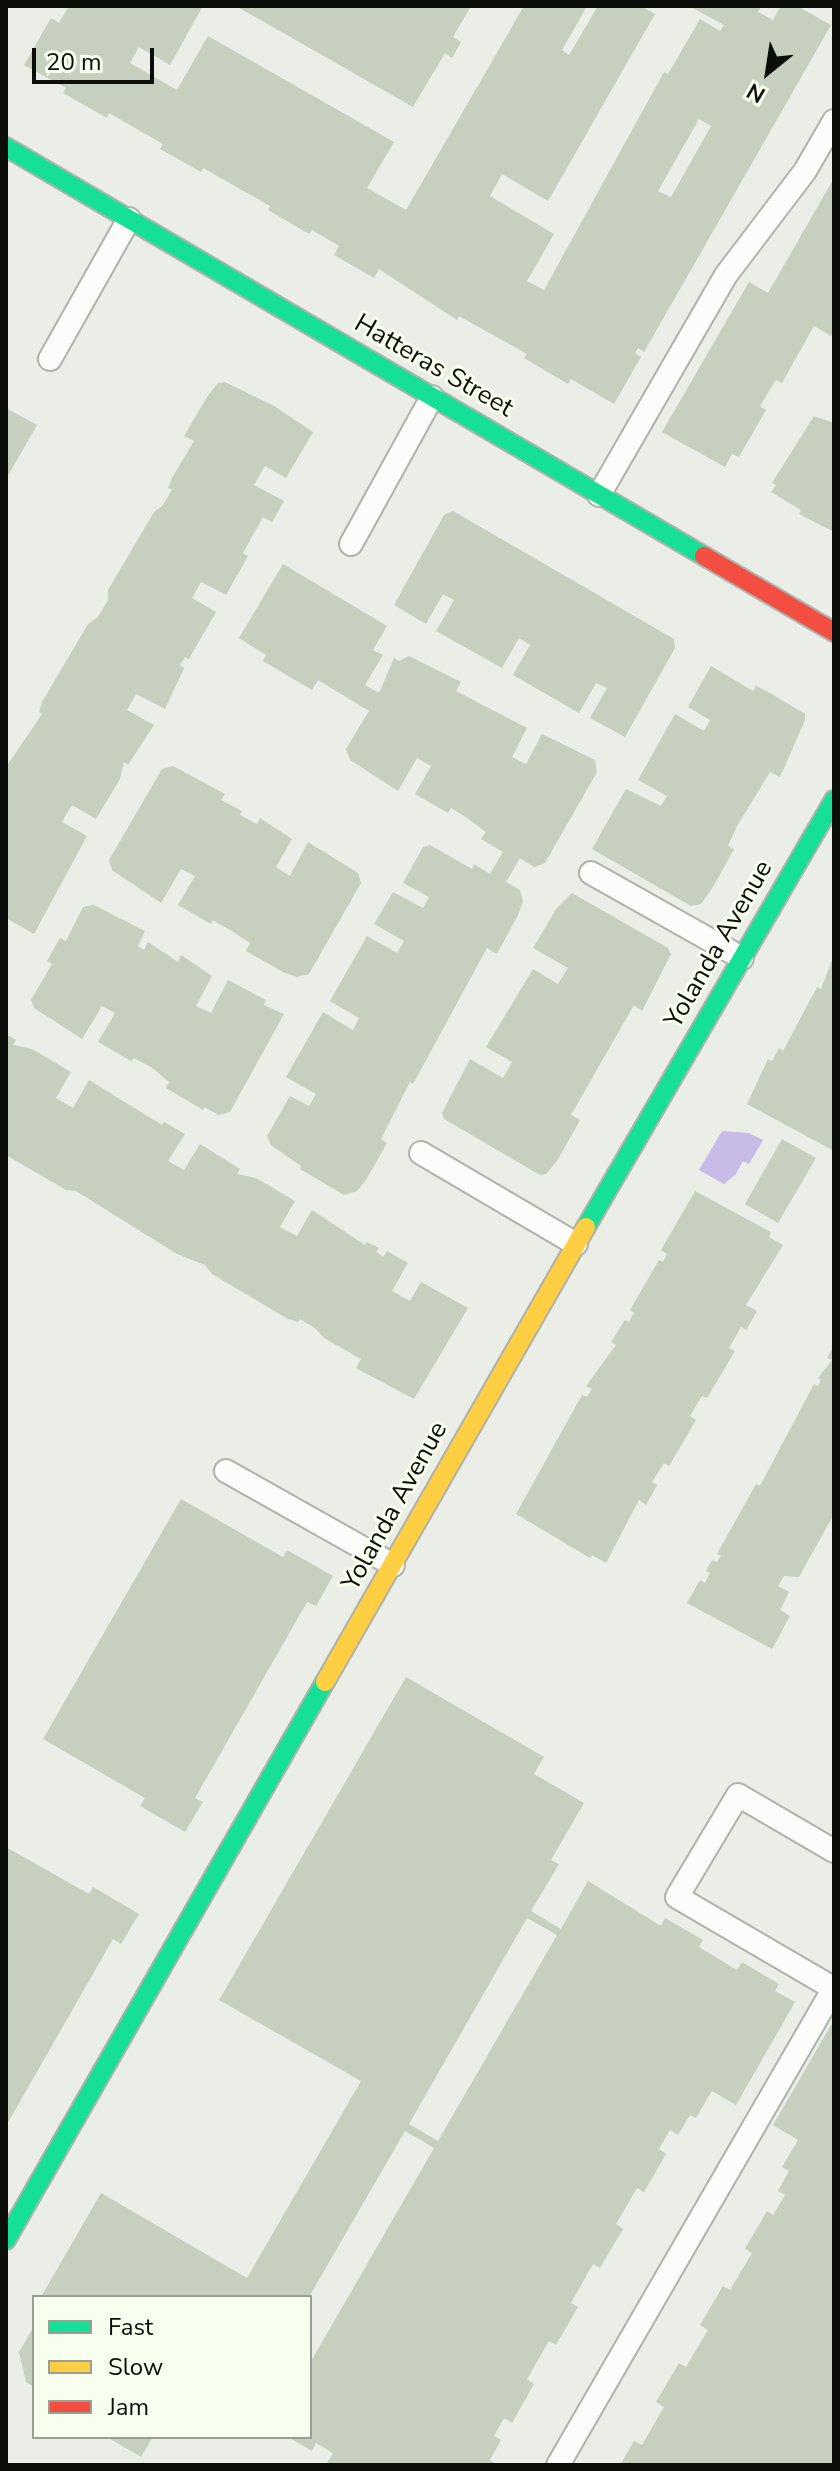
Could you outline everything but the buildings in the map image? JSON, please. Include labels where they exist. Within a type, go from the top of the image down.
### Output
[{"type":"street","name":"Hatteras Street","points":[[6,147],[834,632]]},
{"type":"street","name":"Yolanda Avenue","points":[[6,2240],[834,800]]},
{"type":"lane","points":[[599,495],[726,275],[805,171],[834,121]]},
{"type":"lane","points":[[50,359],[129,219]]},
{"type":"lane","points":[[351,544],[432,397]]},
{"type":"lane","points":[[591,873],[742,958]]},
{"type":"lane","points":[[421,1153],[576,1244]]},
{"type":"lane","points":[[226,1471],[393,1565]]},
{"type":"lane","points":[[558,2465],[833,1988],[677,1897],[738,1795],[834,1851]]},
{"type":"shaded area","points":[[722,1131],[749,1133],[763,1140],[749,1164],[743,1161],[736,1174],[724,1184],[699,1170]]},
{"type":"traffic: fast","points":[[6,147],[704,556]]},
{"type":"traffic: fast","points":[[586,1227],[834,800]]},
{"type":"traffic: fast","points":[[6,2240],[325,1682]]},
{"type":"traffic: slow","points":[[325,1682],[586,1227]]},
{"type":"traffic: jam","points":[[704,556],[834,632]]}]
